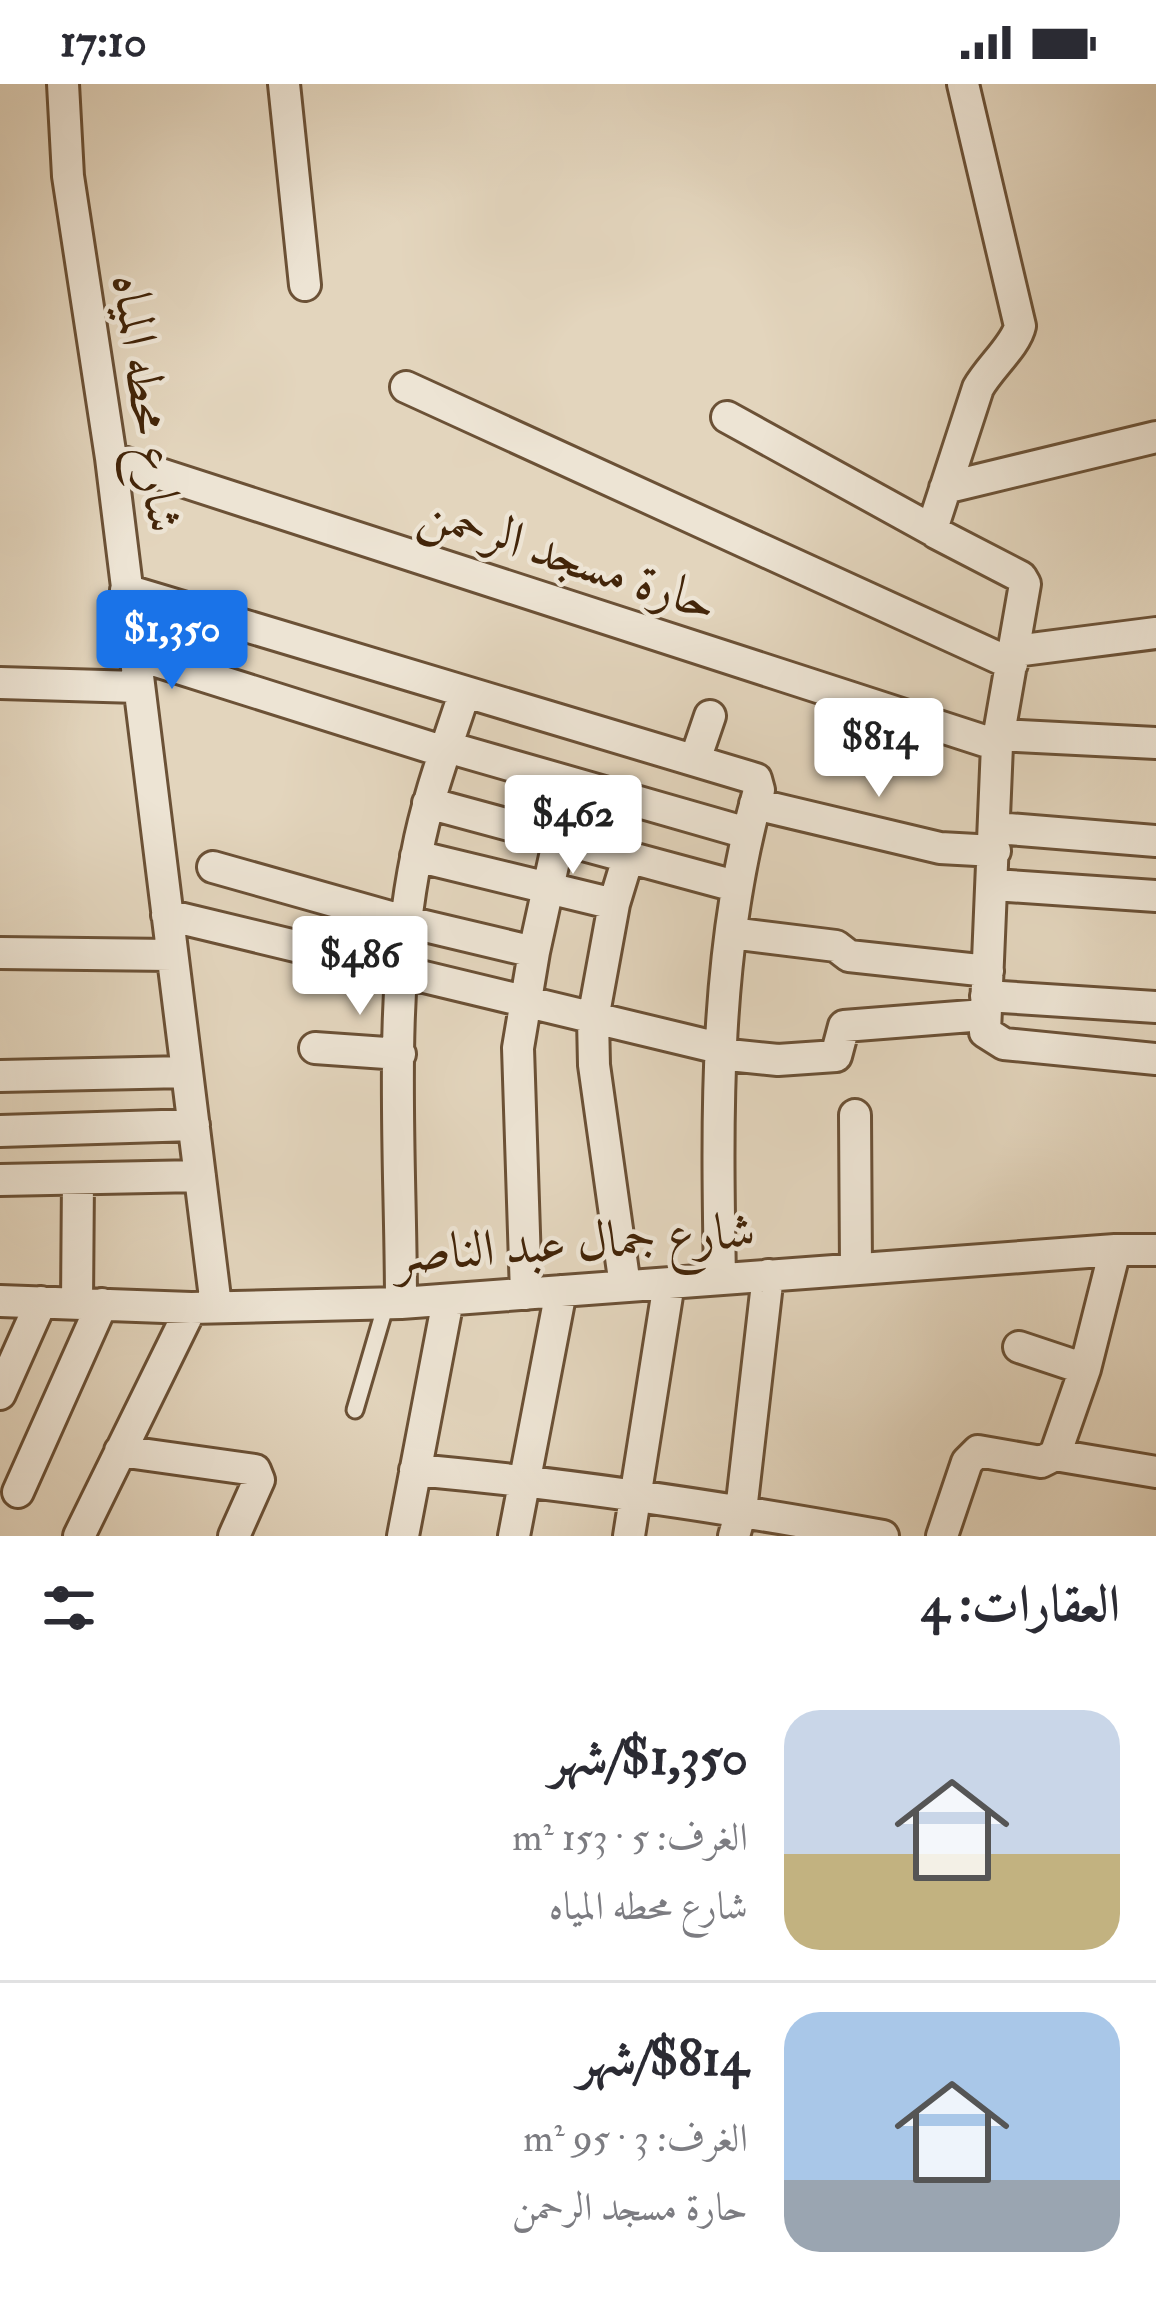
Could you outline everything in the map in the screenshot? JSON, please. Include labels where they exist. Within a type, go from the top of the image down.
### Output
[{"type":"street","name":"شارع محطه المياه","points":[[63,84],[68,176],[110,458],[200,1176],[204,1307]]},
{"type":"street","points":[[284,84],[305,285]]},
{"type":"street","points":[[934,531],[978,388],[1015,340],[1020,326],[963,84]]},
{"type":"street","points":[[406,387],[1013,658],[1156,633]]},
{"type":"street","points":[[727,417],[1023,580],[998,740],[986,1032],[996,1043],[1156,1059]]},
{"type":"street","points":[[946,488],[1156,437]]},
{"type":"street","name":"حارة مسجد الرحمن","points":[[110,458],[998,740],[1156,743]]},
{"type":"street","points":[[126,590],[756,778],[759,790],[735,886],[719,1051],[720,1279]]},
{"type":"street","points":[[134,654],[572,783],[751,819],[940,848],[996,840],[1156,841]]},
{"type":"street","points":[[0,683],[138,687]]},
{"type":"street","points":[[394,1304],[402,971],[416,856],[464,694]]},
{"type":"street","points":[[696,758],[710,716]]},
{"type":"street","points":[[526,1294],[518,1048],[572,783]]},
{"type":"street","points":[[428,803],[735,886]]},
{"type":"street","points":[[416,856],[614,904]]},
{"type":"street","points":[[625,1286],[594,1065],[592,1019],[628,857]]},
{"type":"street","points":[[213,867],[534,952]]},
{"type":"street","points":[[994,885],[1156,896]]},
{"type":"street","points":[[167,915],[719,1051],[778,1060],[836,1056],[844,1026],[986,994]]},
{"type":"street","points":[[730,934],[832,946],[849,956],[986,994],[1156,1006]]},
{"type":"street","points":[[0,952],[172,955]]},
{"type":"street","points":[[315,1048],[400,1054]]},
{"type":"street","points":[[0,1076],[187,1072]]},
{"type":"street","points":[[855,1115],[856,1268]]},
{"type":"street","points":[[0,1132],[194,1125]]},
{"type":"street","points":[[0,1180],[200,1176]]},
{"type":"street","points":[[18,1492],[89,1304],[78,1179]]},
{"type":"street","points":[[1055,1455],[1085,1370],[1115,1250]]},
{"type":"street","name":"شارع جمال عبد الناصر","points":[[0,1301],[204,1307],[394,1304],[1156,1250]]},
{"type":"street","points":[[738,1523],[767,1275]]},
{"type":"street","points":[[629,1536],[668,1283]]},
{"type":"street","points":[[514,1536],[560,1291]]},
{"type":"street","points":[[403,1536],[448,1300]]},
{"type":"street","points":[[0,1394],[40,1302]]},
{"type":"street","points":[[79,1536],[120,1451],[204,1307]]},
{"type":"street","points":[[1019,1346],[1085,1370]]},
{"type":"street","points":[[120,1451],[255,1470],[259,1480],[234,1536]]},
{"type":"street","points":[[942,1536],[967,1462],[978,1451],[1041,1462],[1055,1455],[1156,1472]]},
{"type":"street","points":[[415,1470],[637,1496],[738,1523],[883,1536]]},
{"type":"lane","points":[[356,1410],[394,1304]]}]
